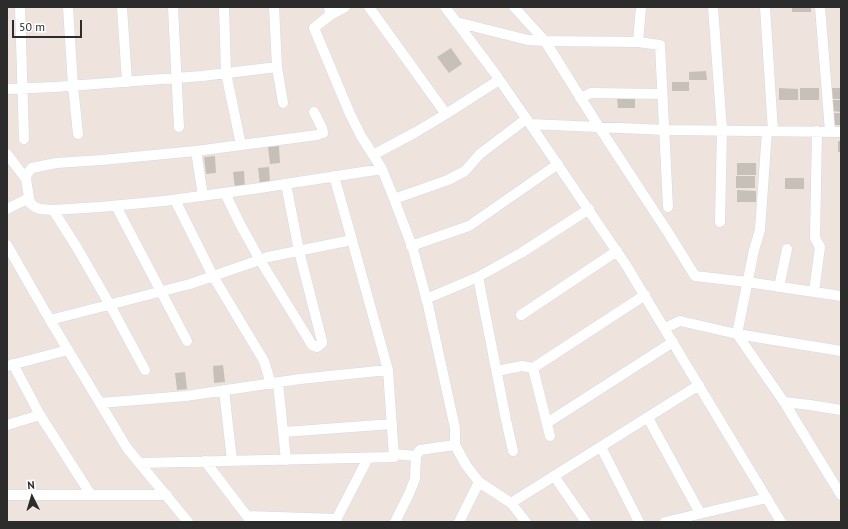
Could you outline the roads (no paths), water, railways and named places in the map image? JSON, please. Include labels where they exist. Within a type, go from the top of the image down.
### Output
[{"type":"street","points":[[20,7],[24,138]]},
{"type":"street","points":[[68,7],[73,86],[78,134]]},
{"type":"street","points":[[122,7],[127,82]]},
{"type":"street","points":[[173,7],[178,127]]},
{"type":"street","points":[[224,7],[226,73],[241,145]]},
{"type":"street","points":[[274,7],[277,67],[283,103]]},
{"type":"street","points":[[345,7],[330,11],[314,28],[350,114],[361,136],[382,169],[411,246],[426,298],[454,428],[455,445],[466,465],[479,482],[511,503],[521,520]]},
{"type":"street","points":[[369,7],[446,114]]},
{"type":"street","points":[[444,7],[499,80],[617,251],[782,522]]},
{"type":"street","points":[[514,7],[544,41],[695,276],[841,296]]},
{"type":"street","points":[[638,42],[640,7]]},
{"type":"street","points":[[713,7],[722,130],[720,222]]},
{"type":"street","points":[[765,7],[770,131],[760,230],[754,250],[737,334],[784,402],[841,495]]},
{"type":"street","points":[[820,7],[830,131]]},
{"type":"street","points":[[456,22],[528,40],[638,42],[660,45],[668,207]]},
{"type":"street","points":[[7,89],[127,82],[277,67]]},
{"type":"street","points":[[373,155],[446,114],[499,80]]},
{"type":"street","points":[[580,98],[591,93],[662,94]]},
{"type":"street","points":[[314,112],[322,128],[322,133],[317,135],[196,151],[56,163],[32,168],[27,174],[26,179],[30,203],[40,209],[53,210],[116,206],[175,200],[382,169]]},
{"type":"street","points":[[394,199],[448,180],[465,171],[480,154],[528,122],[665,130],[841,132]]},
{"type":"street","points":[[814,292],[820,247],[815,238],[817,131]]},
{"type":"street","points":[[196,151],[203,196]]},
{"type":"street","points":[[7,154],[26,179]]},
{"type":"street","points":[[411,246],[469,226],[558,164]]},
{"type":"street","points":[[140,463],[394,457],[388,370],[334,176]]},
{"type":"street","points":[[225,193],[260,260],[312,345],[317,347],[322,343],[322,341],[299,251],[286,184]]},
{"type":"street","points":[[7,209],[29,198]]},
{"type":"street","points":[[175,200],[213,276],[264,361],[275,383],[284,432],[286,460]]},
{"type":"street","points":[[116,206],[187,342]]},
{"type":"street","points":[[53,210],[76,246],[110,305],[145,370]]},
{"type":"street","points":[[426,298],[478,277],[521,253],[589,210]]},
{"type":"street","points":[[50,320],[190,284],[268,257],[352,240]]},
{"type":"street","points":[[7,245],[127,448],[188,522]]},
{"type":"street","points":[[779,287],[787,249]]},
{"type":"street","points":[[521,315],[617,251]]},
{"type":"street","points":[[478,277],[513,451]]},
{"type":"street","points":[[497,371],[522,366],[533,368],[644,295]]},
{"type":"street","points":[[665,328],[680,321],[737,334],[841,351]]},
{"type":"street","points":[[547,423],[673,342]]},
{"type":"street","points":[[68,350],[10,365],[91,495]]},
{"type":"street","points":[[533,368],[550,436]]},
{"type":"street","points":[[100,403],[186,396],[300,379],[388,370]]},
{"type":"street","points":[[511,503],[699,386]]},
{"type":"street","points":[[224,390],[232,461]]},
{"type":"street","points":[[784,402],[810,404],[841,410]]},
{"type":"street","points":[[7,425],[40,415]]},
{"type":"street","points":[[648,418],[700,514]]},
{"type":"street","points":[[284,432],[392,424]]},
{"type":"street","points":[[394,522],[416,479],[416,456],[420,450],[455,445]]},
{"type":"street","points":[[601,447],[639,522]]},
{"type":"street","points":[[394,454],[416,456]]},
{"type":"street","points":[[206,461],[249,519],[336,521],[368,458]]},
{"type":"street","points":[[554,476],[586,522]]},
{"type":"street","points":[[459,522],[479,482]]},
{"type":"street","points":[[7,495],[167,496]]},
{"type":"street","points":[[665,522],[767,498]]}]
